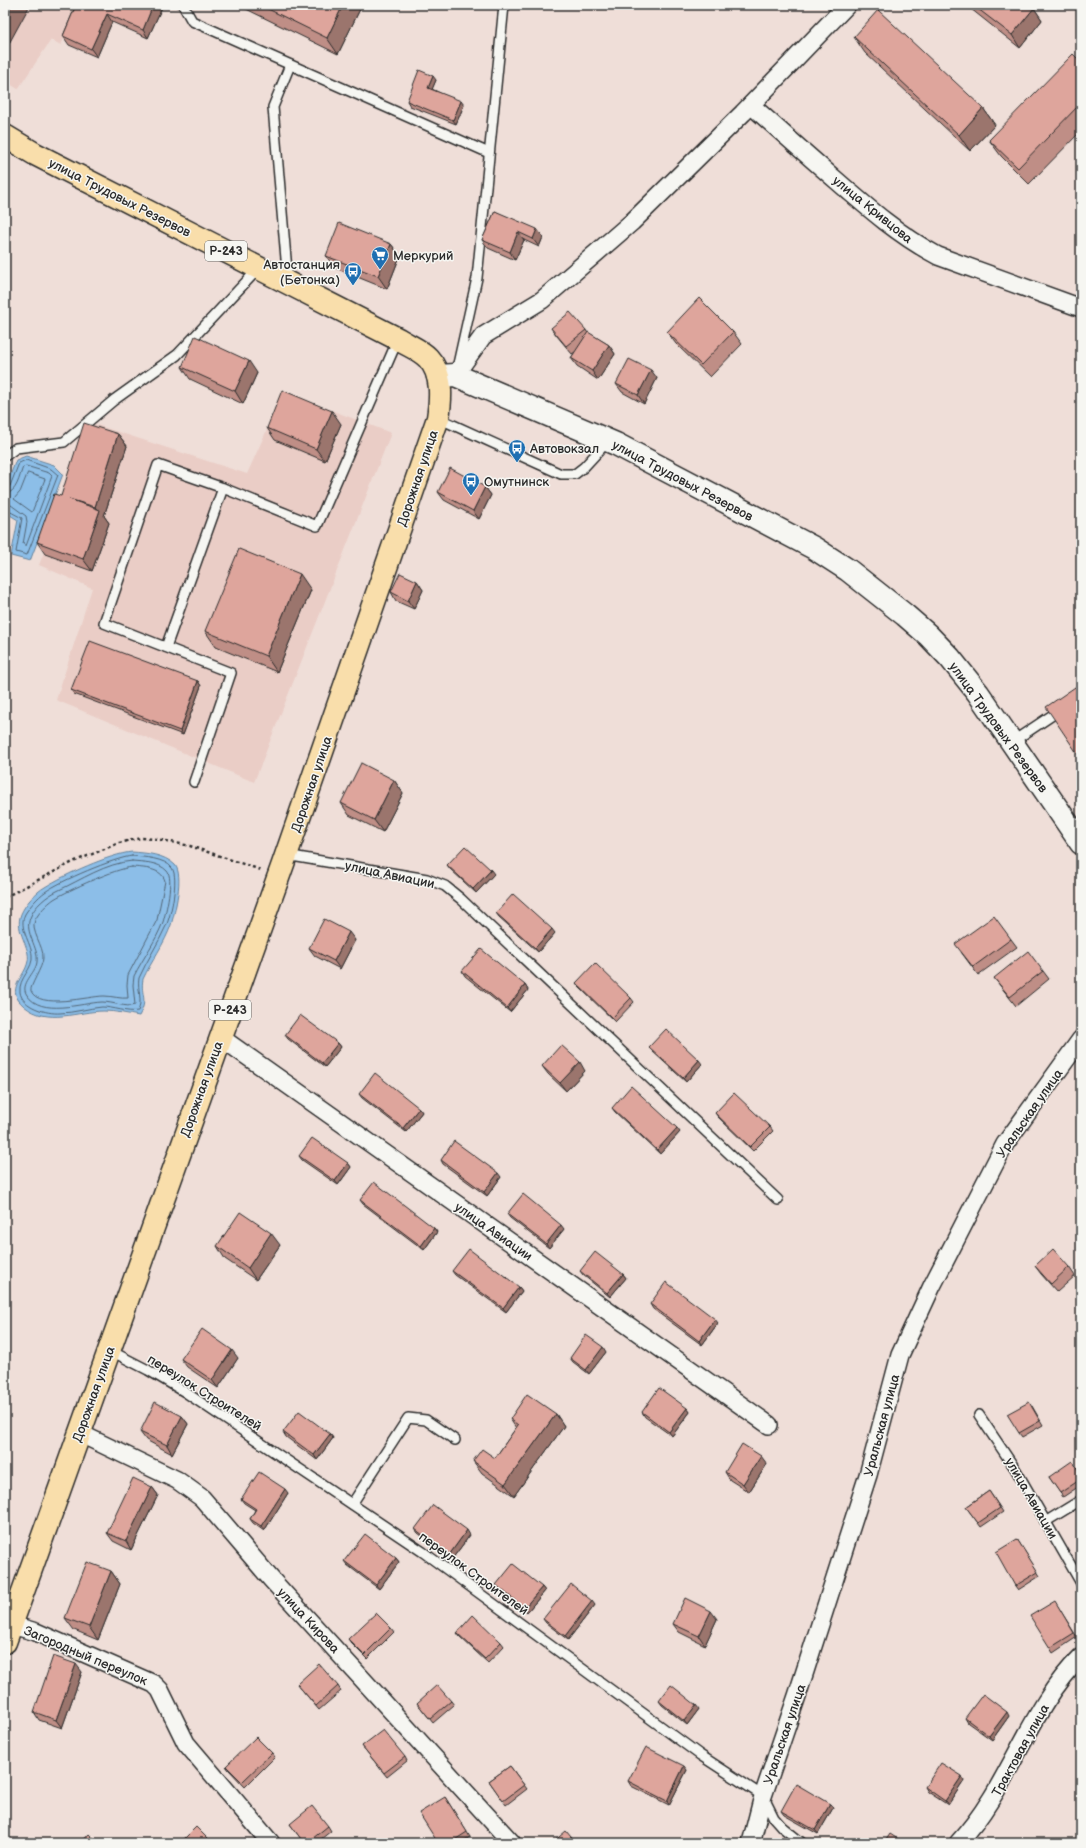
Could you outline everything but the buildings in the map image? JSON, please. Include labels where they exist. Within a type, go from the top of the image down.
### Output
[{"type":"highway","name":"улица Трудовых Резервов","points":[[5,136],[35,154],[398,339],[428,358],[447,375]]},
{"type":"highway","name":"Дорожная улица","points":[[7,1630],[286,855],[438,418],[447,375]]},
{"type":"main road","name":"улица Трудовых Резервов","points":[[447,375],[608,441],[814,548],[848,570],[900,610],[939,646],[978,693],[1081,843]]},
{"type":"street","points":[[447,375],[483,336],[542,300],[632,222],[751,105],[847,5]]},
{"type":"street","name":"улица Кривцова","points":[[751,105],[867,207],[896,230],[921,247],[938,256],[1081,308]]},
{"type":"street","name":"улица Авиации","points":[[220,1037],[769,1425]]},
{"type":"street","name":"Уральская улица","points":[[751,1843],[763,1796],[797,1696],[868,1475],[900,1355],[932,1286],[1005,1144],[1081,1039]]},
{"type":"street","name":"улица Кирова","points":[[79,1433],[177,1480],[202,1498],[271,1579],[512,1843]]},
{"type":"street","name":"Загородный переулок","points":[[7,1630],[36,1632],[154,1684],[160,1690],[186,1743],[271,1843]]},
{"type":"street","name":"Трактовая улица","points":[[958,1843],[990,1802],[1049,1697],[1066,1671],[1081,1656]]},
{"type":"lane","points":[[183,5],[192,21],[489,153]]},
{"type":"lane","points":[[447,375],[477,278],[504,5]]},
{"type":"lane","points":[[289,283],[273,108],[290,65]]},
{"type":"lane","points":[[5,456],[16,448],[64,442],[114,400],[177,355],[259,268]]},
{"type":"lane","points":[[194,782],[231,673],[104,623],[158,465],[223,488],[317,526],[398,339]]},
{"type":"lane","points":[[438,418],[561,474],[575,474],[608,441]]},
{"type":"lane","points":[[166,647],[223,488]]},
{"type":"lane","points":[[1012,742],[1081,696]]},
{"type":"lane","name":"улица Авиации","points":[[286,855],[407,875],[427,879],[445,886],[461,899],[778,1200]]},
{"type":"lane","name":"переулок Строителей","points":[[109,1350],[148,1370],[185,1392],[423,1552],[700,1756],[763,1796]]},
{"type":"lane","name":"улица Авиации","points":[[979,1415],[1016,1470],[1081,1583]]},
{"type":"lane","points":[[352,1504],[408,1418],[426,1420],[455,1440]]},
{"type":"lane","points":[[1045,1522],[1081,1500]]},
{"type":"lane","points":[[763,1796],[774,1818],[782,1827],[802,1843]]},
{"type":"path","points":[[5,897],[73,862],[119,843],[141,838],[157,838],[190,846],[278,877]]},
{"type":"shaded area","points":[[5,5],[80,5],[61,45],[51,40],[18,89],[5,81]]},
{"type":"shaded area","points":[[284,392],[391,433],[254,782],[56,700],[92,588],[39,565],[94,424],[247,474]]},
{"type":"water","points":[[26,456],[54,465],[63,474],[30,561],[11,556],[18,520],[5,512],[5,489],[16,460]]},
{"type":"water","points":[[132,852],[166,858],[175,865],[178,870],[179,877],[175,912],[171,925],[143,979],[142,985],[144,1001],[139,1016],[104,1011],[63,1016],[43,1015],[33,1012],[18,1000],[16,994],[17,984],[28,961],[27,950],[21,933],[19,920],[25,906],[38,892],[53,882],[100,861]]},
{"type":"place","name":"Меркурий","points":[[380,270]]},
{"type":"place","name":"Автостанция (Бетонка)","points":[[353,286]]},
{"type":"place","name":"Автовокзал","points":[[517,463]]},
{"type":"place","name":"Омутнинск","points":[[471,496]]}]
